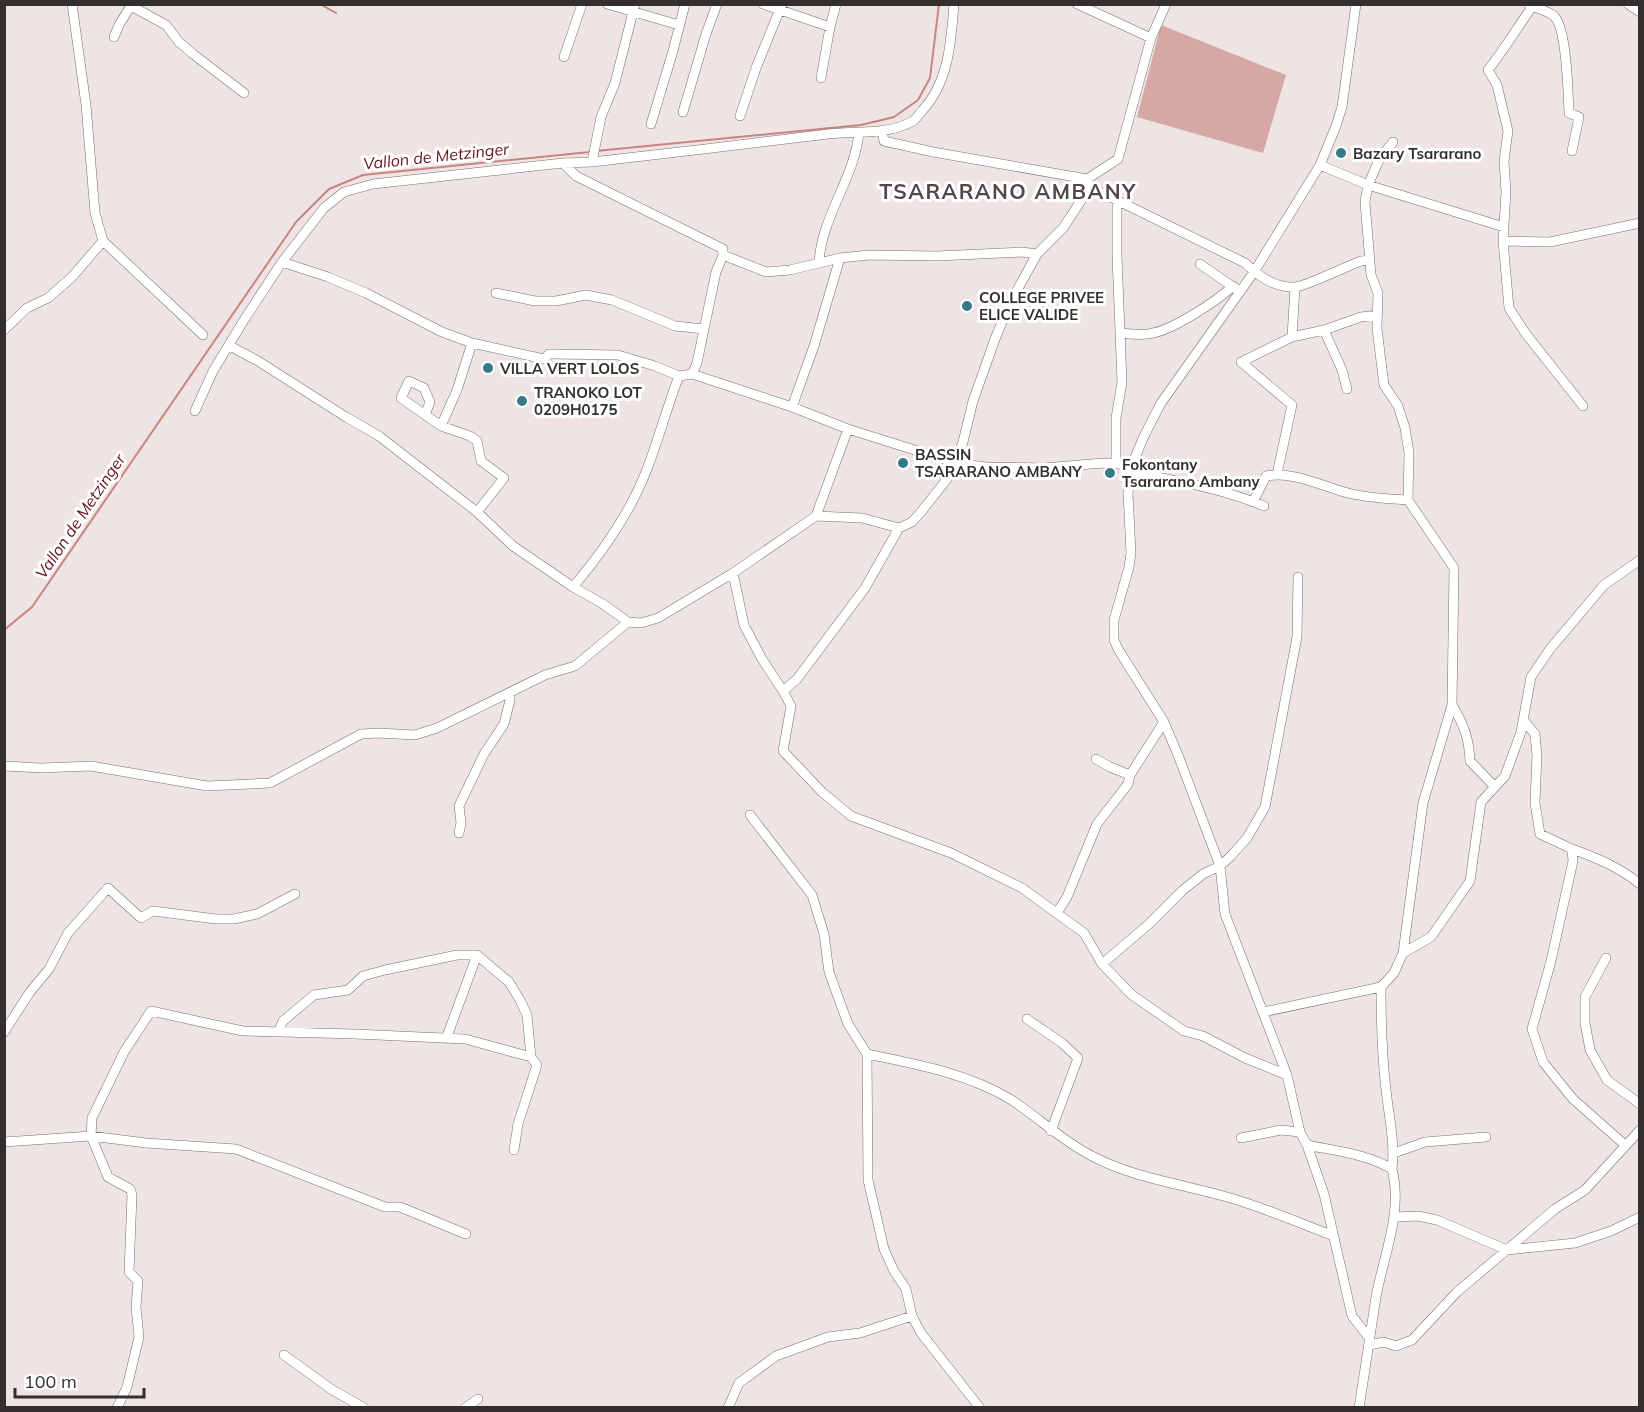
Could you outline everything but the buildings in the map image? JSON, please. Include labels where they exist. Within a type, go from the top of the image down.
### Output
[{"type":"street","points":[[72,4],[86,105],[95,213],[103,241],[203,336]]},
{"type":"street","points":[[564,57],[582,4]]},
{"type":"street","points":[[607,4],[634,8],[679,25]]},
{"type":"street","points":[[651,124],[674,51],[684,4]]},
{"type":"street","points":[[683,112],[717,4]]},
{"type":"street","points":[[764,4],[781,7],[830,27]]},
{"type":"street","points":[[821,78],[836,4]]},
{"type":"street","points":[[195,411],[213,371],[282,262],[324,208],[344,192],[373,184],[882,130],[914,121],[930,103],[946,67],[954,4]]},
{"type":"street","points":[[1077,4],[1151,38]]},
{"type":"street","points":[[783,691],[797,679],[865,588],[899,528],[912,522],[951,474],[963,442],[973,401],[1009,305],[1037,254],[1063,228],[1089,183],[1118,159],[1151,38],[1166,4]]},
{"type":"street","points":[[1356,4],[1342,107],[1320,165],[1254,272],[1237,289],[1161,403],[1131,468],[1128,493],[1130,567],[1114,620],[1114,640],[1164,722],[1220,866],[1225,914],[1287,1075],[1300,1132],[1307,1145],[1324,1194],[1352,1316],[1370,1342]]},
{"type":"street","points":[[1628,4],[1640,12]]},
{"type":"street","points":[[114,37],[131,5],[166,26],[179,42],[244,93]]},
{"type":"street","points":[[1572,152],[1579,117],[1569,113],[1567,75],[1559,22],[1553,9],[1530,6],[1506,47],[1488,70],[1497,85],[1508,131],[1504,161],[1506,192],[1503,241],[1509,308],[1526,334],[1583,406]]},
{"type":"street","points":[[740,116],[756,68],[781,7]]},
{"type":"street","points":[[592,162],[601,117],[615,83],[634,8]]},
{"type":"street","points":[[882,130],[884,141],[1089,183],[1118,201],[1245,263],[1266,280],[1296,287],[1361,261],[1370,260]]},
{"type":"street","points":[[819,263],[819,250],[848,174],[859,132]]},
{"type":"street","points":[[1263,1012],[1381,987],[1394,973],[1403,953],[1423,803],[1452,705],[1454,568],[1408,500],[1408,445],[1398,406],[1384,385],[1380,353],[1378,293],[1371,275],[1365,202],[1368,185],[1379,160],[1394,142]]},
{"type":"street","points":[[563,164],[576,176],[723,249],[697,363],[692,374]]},
{"type":"street","points":[[1320,165],[1368,185],[1504,228]]},
{"type":"street","points":[[1116,464],[1116,418],[1122,382],[1116,222],[1118,201]]},
{"type":"street","points":[[1503,241],[1550,242],[1640,223]]},
{"type":"street","points":[[4,330],[27,308],[48,298],[72,277],[103,241]]},
{"type":"street","points":[[723,255],[766,272],[790,270],[840,258],[869,255],[937,256],[1022,252],[1037,254]]},
{"type":"street","points":[[792,407],[814,346],[840,258]]},
{"type":"street","points":[[282,262],[328,277],[366,293],[442,332],[472,343],[543,359],[549,354],[618,355],[679,376],[692,374],[792,407],[848,429],[956,463],[986,467],[1044,468],[1116,464],[1198,485],[1264,506]]},
{"type":"street","points":[[1200,264],[1237,289]]},
{"type":"street","points":[[1292,338],[1296,287]]},
{"type":"street","points":[[1120,333],[1153,333],[1168,328],[1237,289]]},
{"type":"street","points":[[495,293],[535,301],[556,301],[586,295],[612,300],[675,326],[704,329]]},
{"type":"street","points":[[1277,474],[1292,405],[1241,362],[1292,338],[1361,317],[1378,315]]},
{"type":"street","points":[[1324,330],[1347,389]]},
{"type":"street","points":[[441,426],[457,390],[472,343]]},
{"type":"street","points":[[230,346],[379,436],[477,512],[513,546],[628,622],[641,623],[658,618],[733,573],[816,516],[848,429]]},
{"type":"street","points":[[573,587],[593,563],[635,495],[647,468],[679,376]]},
{"type":"street","points":[[425,415],[441,426],[470,436],[477,441],[481,461],[504,478],[477,512]]},
{"type":"street","points":[[1253,502],[1266,476],[1277,474],[1305,479],[1369,497],[1408,500]]},
{"type":"street","points":[[816,516],[862,518],[899,528]]},
{"type":"street","points":[[1403,953],[1431,937],[1470,881],[1481,802],[1505,776],[1524,721],[1531,677],[1550,649],[1604,585],[1640,560]]},
{"type":"street","points":[[733,573],[744,624],[790,706],[783,751],[822,792],[851,816],[951,853],[1022,888],[1084,933],[1102,964],[1132,995],[1184,1031],[1203,1036],[1245,1058],[1287,1075]]},
{"type":"street","points":[[1102,964],[1149,924],[1183,890],[1203,874],[1220,866],[1247,838],[1265,807],[1297,637],[1298,577]]},
{"type":"street","points":[[4,766],[41,768],[91,766],[207,786],[270,783],[361,734],[378,732],[415,735],[437,729],[545,675],[575,666],[628,622]]},
{"type":"street","points":[[459,833],[461,823],[459,806],[484,754],[504,724],[510,693]]},
{"type":"street","points":[[1452,705],[1463,724],[1469,741],[1470,761],[1494,786]]},
{"type":"street","points":[[1524,721],[1535,734],[1537,755],[1535,803],[1540,834],[1601,860],[1629,875],[1640,884]]},
{"type":"street","points":[[1056,914],[1066,897],[1096,824],[1128,784],[1130,774],[1164,722]]},
{"type":"street","points":[[1096,759],[1130,774]]},
{"type":"street","points":[[750,815],[812,895],[824,934],[829,972],[848,1024],[867,1054],[867,1180],[884,1248],[894,1271],[906,1289],[912,1316],[921,1333],[980,1407]]},
{"type":"street","points":[[1572,849],[1572,861],[1551,961],[1532,1029],[1543,1062],[1592,1117],[1625,1145]]},
{"type":"street","points":[[4,1032],[30,992],[49,969],[68,933],[108,888],[141,918],[153,911],[234,919],[257,914],[295,894]]},
{"type":"street","points":[[278,1032],[283,1021],[314,995],[348,990],[363,976],[457,955],[477,955],[509,982],[520,1000],[527,1015],[531,1058]]},
{"type":"street","points":[[446,1039],[477,955]]},
{"type":"street","points":[[1606,958],[1585,997],[1585,1023],[1590,1050],[1607,1080],[1640,1104]]},
{"type":"street","points":[[1359,1407],[1377,1294],[1395,1217],[1396,1186],[1392,1169],[1394,1153],[1382,1040],[1381,987]]},
{"type":"street","points":[[117,1407],[127,1387],[138,1337],[136,1306],[138,1281],[129,1272],[132,1196],[130,1189],[108,1177],[91,1136],[92,1118],[124,1052],[151,1011],[243,1031],[465,1039],[531,1058],[537,1065],[518,1124],[514,1150]]},
{"type":"street","points":[[1027,1019],[1062,1043],[1078,1058],[1051,1131]]},
{"type":"street","points":[[867,1054],[944,1071],[1008,1098],[1027,1110],[1051,1131],[1093,1157],[1122,1168],[1230,1197],[1334,1236]]},
{"type":"street","points":[[1241,1138],[1281,1130],[1300,1132]]},
{"type":"street","points":[[1370,1342],[1384,1342],[1396,1346],[1412,1340],[1457,1292],[1555,1209],[1585,1190],[1640,1130]]},
{"type":"street","points":[[4,1142],[91,1136],[146,1143],[236,1149],[385,1207],[400,1208],[466,1234]]},
{"type":"street","points":[[1394,1153],[1425,1142],[1486,1137]]},
{"type":"street","points":[[1307,1145],[1366,1157],[1392,1169]]},
{"type":"street","points":[[1395,1217],[1418,1216],[1437,1220],[1508,1250],[1575,1243],[1611,1231],[1640,1216]]},
{"type":"street","points":[[728,1407],[739,1383],[776,1356],[828,1337],[860,1333],[912,1316]]},
{"type":"street","points":[[285,1355],[331,1389],[364,1407]]},
{"type":"street","points":[[465,1407],[478,1399]]},
{"type":"shaded area","points":[[1161,25],[1286,75],[1263,153],[1137,117]]},
{"type":"waterway","points":[[320,4],[336,13]]},
{"type":"waterway","name":"Vallon de Metzinger","points":[[596,151],[861,125],[894,117],[918,100],[930,78],[939,4]]},
{"type":"waterway","name":"Vallon de Metzinger","points":[[4,630],[32,607],[296,222],[329,189],[363,175],[590,152]]},
{"type":"place","name":"Bazary Tsararano","points":[[1341,153]]},
{"type":"place","name":"COLLEGE PRIVEE ELICE VALIDE","points":[[967,306]]},
{"type":"place","name":"VILLA VERT LOLOS","points":[[488,368]]},
{"type":"place","name":"TRANOKO LOT 0209H0175","points":[[522,401]]},
{"type":"place","name":"BASSIN TSARARANO AMBANY","points":[[903,463]]},
{"type":"place","name":"Fokontany Tsararano Ambany","points":[[1110,473]]},
{"type":"district","name":"TSARARANO AMBANY","points":[[1008,191]]}]
